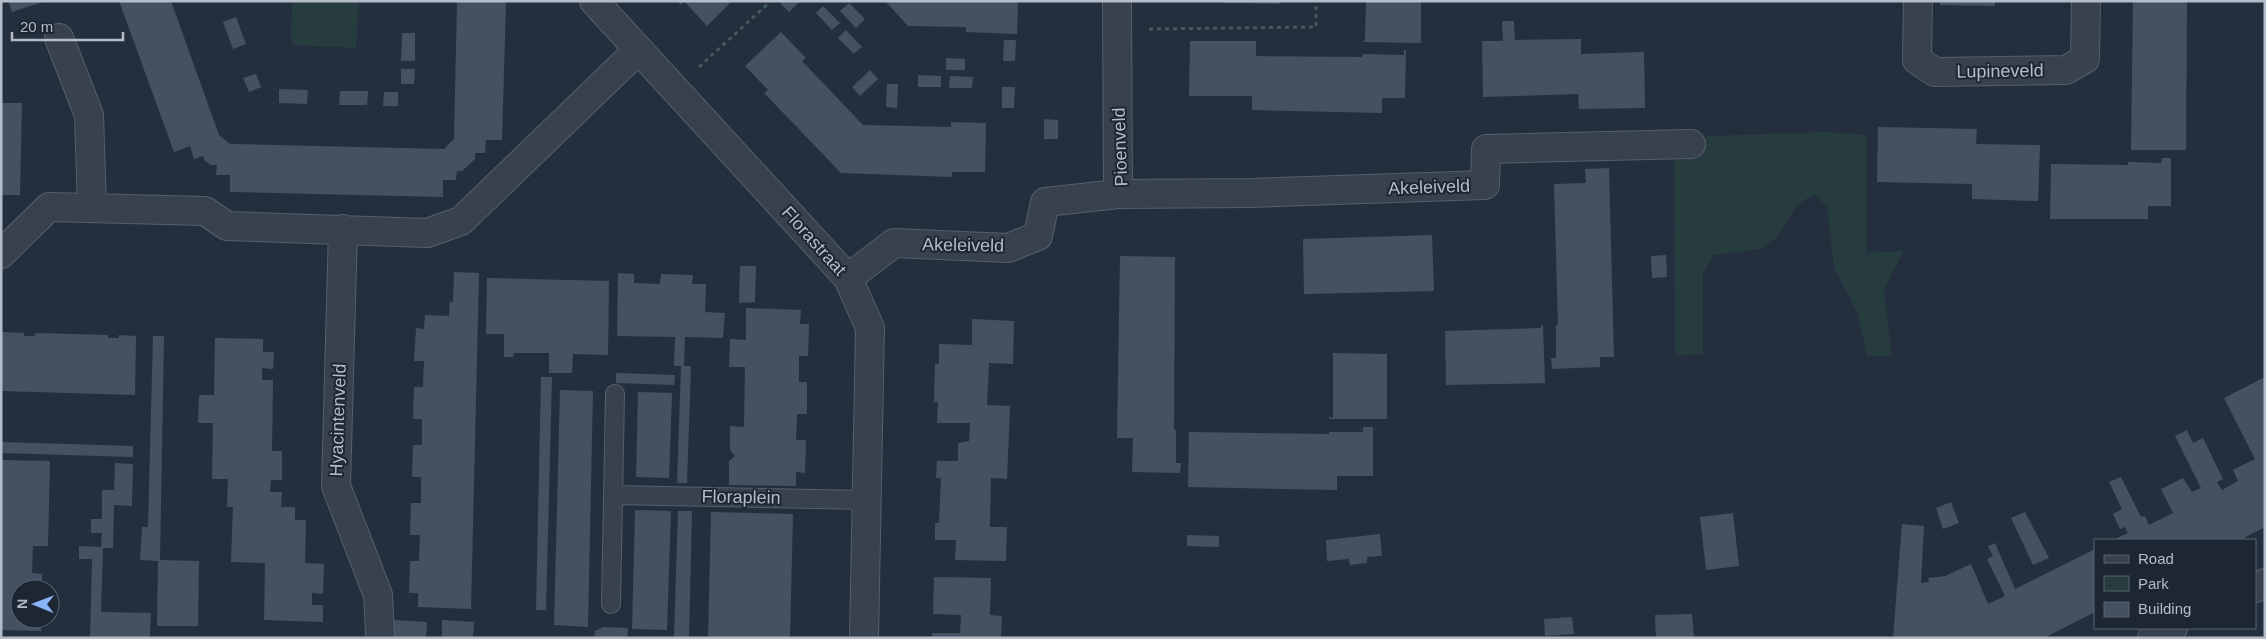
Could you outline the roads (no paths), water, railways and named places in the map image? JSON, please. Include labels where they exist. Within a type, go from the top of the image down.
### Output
[{"type":"street","name":"Florastraat","points":[[594,1],[848,278],[870,328],[864,638]]},
{"type":"street","name":"Pioenveld","points":[[1117,1],[1118,194],[1251,193]]},
{"type":"street","name":"Lupineveld","points":[[1918,1],[1917,60],[1935,72],[1945,72],[2066,70],[2085,59],[2086,1]]},
{"type":"street","points":[[59,38],[89,114],[92,207]]},
{"type":"street","points":[[1,254],[49,207],[205,210],[227,226],[427,233],[461,221],[638,50]]},
{"type":"street","name":"Akeleiveld","points":[[1251,193],[1485,185],[1486,149],[1691,144]]},
{"type":"street","name":"Akeleiveld","points":[[848,278],[894,243],[1008,248],[1038,236],[1045,202],[1118,194]]},
{"type":"street","name":"Hyacintenveld","points":[[343,229],[336,486],[378,594],[380,634]]},
{"type":"street","points":[[2152,638],[2171,629]]},
{"type":"lane","points":[[611,604],[616,394]]},
{"type":"lane","name":"Floraplein","points":[[614,494],[868,500]]}]
